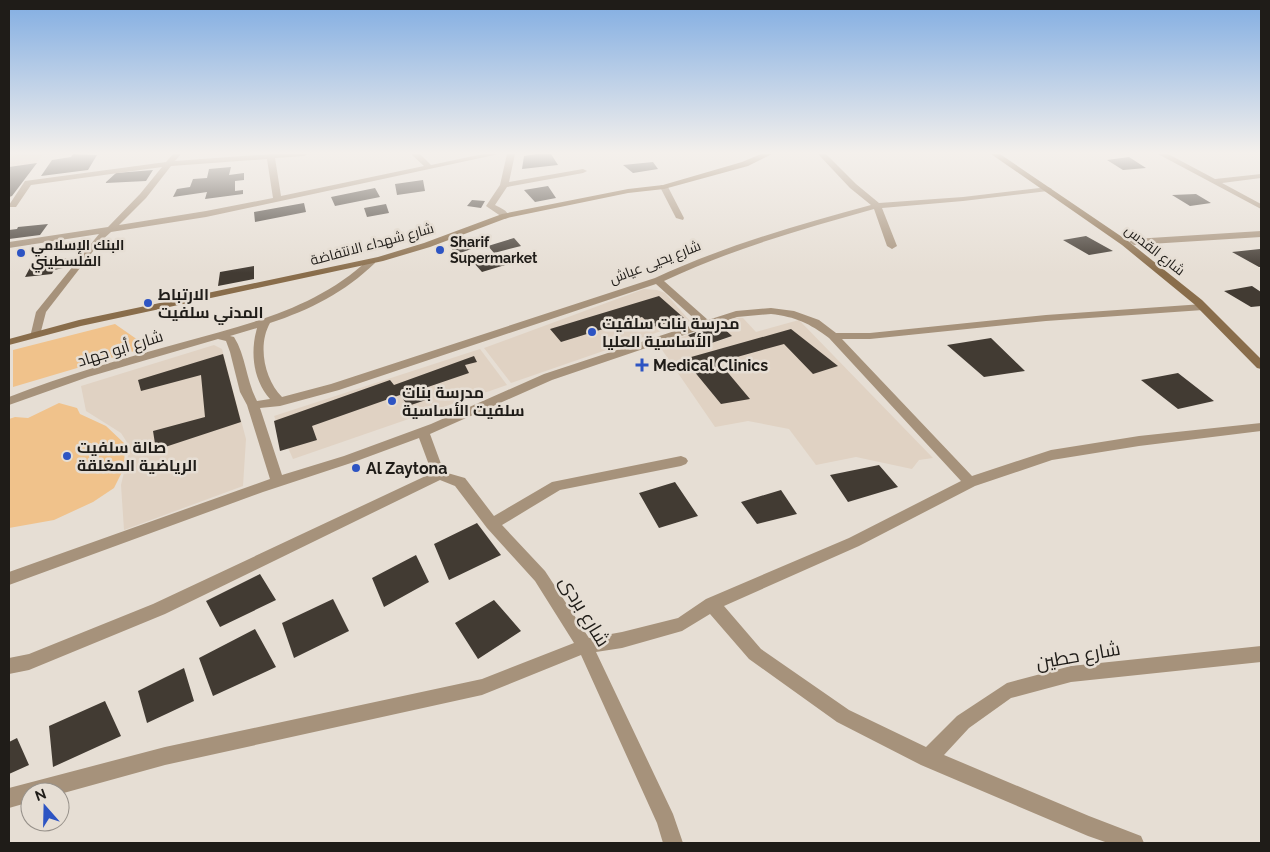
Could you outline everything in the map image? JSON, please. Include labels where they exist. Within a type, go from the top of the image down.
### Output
[{"type":"main road","name":"شارع شهداء الانتفاضة","points":[[9,342],[36,333],[372,260],[427,245],[505,216],[614,194]]},
{"type":"main road","name":"شارع القدس","points":[[1055,194],[1125,243],[1203,306],[1261,365]]},
{"type":"main road","name":"شارع القدس","points":[[1063,194],[1134,242],[1210,302],[1261,354]]},
{"type":"street","points":[[13,205],[21,194]]},
{"type":"street","points":[[36,333],[41,312],[92,246],[145,194]]},
{"type":"street","points":[[276,194],[277,199]]},
{"type":"street","points":[[9,244],[209,212],[302,194]]},
{"type":"street","points":[[109,229],[307,194]]},
{"type":"street","points":[[498,194],[490,206],[502,212],[505,216]]},
{"type":"street","points":[[667,194],[680,218]]},
{"type":"street","points":[[862,194],[877,206],[892,246]]},
{"type":"street","name":"شارع يحيى عياش","points":[[255,411],[432,356],[658,280],[697,262],[787,230],[877,206],[1008,194]]},
{"type":"street","points":[[1239,194],[1261,206]]},
{"type":"street","points":[[1134,242],[1261,234]]},
{"type":"street","name":"شارع أبو جهاد","points":[[9,400],[267,320],[310,303],[349,284],[372,260]]},
{"type":"street","points":[[658,280],[706,324]]},
{"type":"street","points":[[833,336],[870,336],[1046,318],[1203,306]]},
{"type":"street","points":[[9,578],[134,535],[277,482],[349,459],[423,431],[548,377],[736,314],[771,311],[790,314],[815,322],[833,336],[970,482]]},
{"type":"street","points":[[267,320],[261,330],[258,341],[260,358],[268,389],[280,402]]},
{"type":"street","points":[[218,336],[230,340],[236,352],[246,392],[255,411],[277,482]]},
{"type":"street","points":[[9,798],[165,756],[482,687],[585,646],[622,640],[682,624],[712,604],[854,542],[970,482],[1052,455],[1159,439],[1261,427]]},
{"type":"street","points":[[9,666],[29,662],[159,609],[439,475],[423,431]]},
{"type":"street","points":[[492,524],[557,486],[681,461]]},
{"type":"street","name":"شارع بردى","points":[[439,475],[460,482],[492,524],[540,576],[585,646],[666,821],[674,843]]},
{"type":"street","points":[[712,604],[755,654],[843,716],[928,758],[1088,826],[1134,843]]},
{"type":"street","name":"شارع حطين","points":[[928,758],[963,722],[1007,691],[1072,674],[1261,654]]},
{"type":"shaded area","name":"مدرسة بنات سلفيت الأساسية العليا","points":[[644,289],[665,293],[690,321],[511,383],[484,348]]},
{"type":"shaded area","points":[[728,317],[743,318],[756,332],[799,320],[933,458],[919,460],[912,469],[856,457],[816,465],[789,429],[748,421],[715,427],[658,344],[688,335],[700,347],[731,337],[719,324]]},
{"type":"shaded area","points":[[115,324],[148,347],[13,387],[13,350]]},
{"type":"shaded area","points":[[214,345],[222,349],[246,439],[243,486],[124,530],[121,485],[130,447],[121,433],[86,411],[81,386]]},
{"type":"shaded area","name":"مدرسة بنات سلفيت الأساسية","points":[[480,349],[507,385],[293,459],[274,416]]},
{"type":"shaded area","name":"صالة سلفيت الرياضية المغلقة","points":[[59,403],[77,408],[80,414],[106,426],[125,444],[124,468],[114,488],[93,502],[54,520],[9,528],[9,419],[15,417],[28,418]]},
{"type":"building","points":[[175,194],[195,194],[173,197]]},
{"type":"building","points":[[206,194],[243,194],[243,194],[205,199]]},
{"type":"building","points":[[347,194],[378,194],[380,197],[335,206],[331,197]]},
{"type":"building","points":[[527,194],[553,194],[556,198],[535,202]]},
{"type":"building","points":[[1196,194],[1211,203],[1190,206],[1172,195]]},
{"type":"building","points":[[472,200],[485,201],[481,208],[467,206]]},
{"type":"building","points":[[304,203],[306,212],[255,222],[254,212]]},
{"type":"building","points":[[386,204],[389,213],[367,217],[364,208]]},
{"type":"building","points":[[48,224],[40,235],[9,239],[9,230],[17,229],[18,227]]},
{"type":"building","points":[[1086,236],[1113,251],[1089,255],[1063,240]]},
{"type":"building","points":[[474,238],[483,245],[457,254],[449,246]]},
{"type":"building","points":[[514,238],[521,246],[494,253],[488,246]]},
{"type":"building","points":[[1260,249],[1261,267],[1232,252]]},
{"type":"building","points":[[503,254],[512,263],[482,272],[474,263]]},
{"type":"building","points":[[69,258],[63,268],[54,270],[52,274],[25,277],[33,262]]},
{"type":"building","points":[[254,266],[254,279],[218,286],[220,272]]},
{"type":"building","points":[[1252,286],[1261,292],[1261,306],[1251,307],[1224,291]]},
{"type":"building","name":"مدرسة بنات سلفيت الأساسية العليا","points":[[659,296],[684,318],[653,327],[642,317],[561,342],[550,329]]},
{"type":"building","points":[[719,324],[732,336],[700,347],[688,335]]},
{"type":"building","points":[[791,329],[838,366],[813,374],[784,344],[719,362],[750,399],[721,404],[684,359]]},
{"type":"building","points":[[991,338],[1025,371],[984,377],[947,345]]},
{"type":"building","points":[[223,354],[241,422],[156,450],[153,431],[205,417],[201,375],[141,391],[138,380]]},
{"type":"building","name":"مدرسة بنات سلفيت الأساسية","points":[[474,356],[477,362],[465,365],[469,373],[425,388],[432,398],[408,406],[400,395],[312,426],[317,440],[280,451],[274,421],[390,380],[394,385]]},
{"type":"building","points":[[1178,373],[1214,401],[1178,409],[1141,380]]},
{"type":"building","points":[[879,465],[898,487],[848,502],[830,475]]},
{"type":"building","points":[[675,482],[698,516],[659,528],[639,493]]},
{"type":"building","points":[[781,490],[797,514],[757,524],[741,502]]},
{"type":"building","points":[[477,523],[501,555],[449,580],[434,544]]},
{"type":"building","points":[[416,555],[429,582],[384,607],[372,578]]},
{"type":"building","points":[[260,574],[276,600],[220,627],[206,601]]},
{"type":"building","points":[[333,599],[349,631],[294,658],[282,623]]},
{"type":"building","points":[[494,600],[521,631],[478,659],[455,623]]},
{"type":"building","points":[[255,629],[276,667],[213,696],[199,658]]},
{"type":"building","points":[[184,668],[194,701],[147,723],[138,691]]},
{"type":"building","points":[[105,701],[121,736],[53,767],[49,726]]},
{"type":"building","points":[[17,738],[29,765],[9,774],[9,742]]},
{"type":"place","name":"Sharif Supermarket","points":[[440,250]]},
{"type":"place","name":"البنك الإسلامي الفلسطيني","points":[[21,253]]},
{"type":"place","name":"الارتباط المدني سلفيت","points":[[148,303]]},
{"type":"place","name":"مدرسة بنات سلفيت الأساسية العليا","points":[[592,332]]},
{"type":"place","name":"Medical Clinics","points":[[642,365]]},
{"type":"place","name":"مدرسة بنات سلفيت الأساسية","points":[[392,401]]},
{"type":"place","name":"صالة سلفيت الرياضية المغلقة","points":[[67,456]]},
{"type":"place","name":"Al Zaytona","points":[[356,468]]}]
